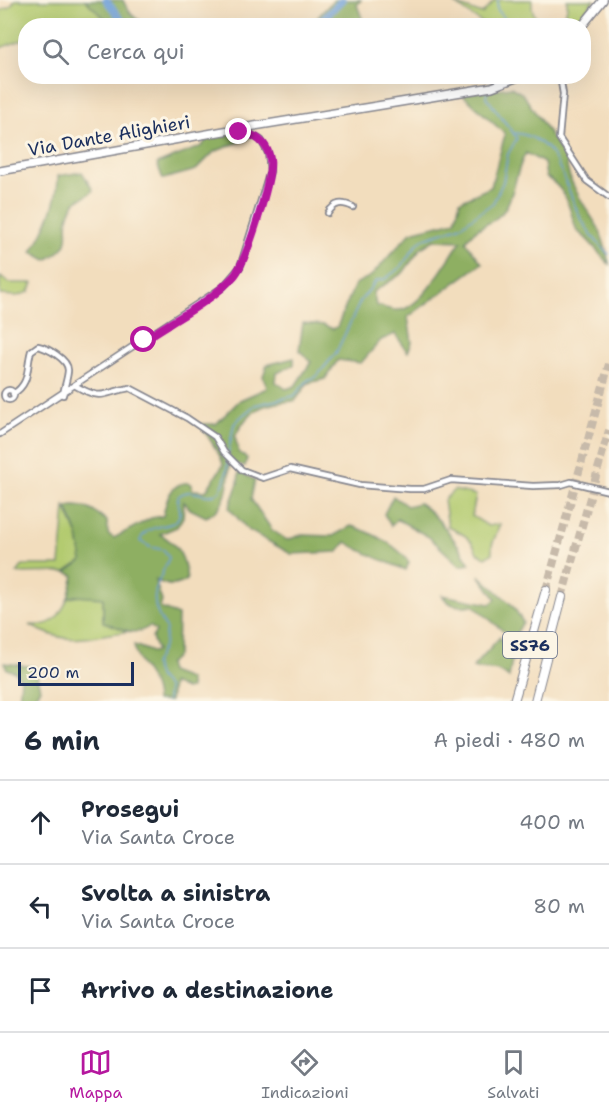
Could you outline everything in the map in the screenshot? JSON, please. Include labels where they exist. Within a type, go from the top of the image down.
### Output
[{"type":"highway","name":"SS76","points":[[514,701],[546,590]]},
{"type":"highway","name":"SS76","points":[[535,701],[562,597]]},
{"type":"main road","points":[[593,11],[598,0]]},
{"type":"main road","points":[[588,18],[603,0]]},
{"type":"main road","name":"Via Dante Alighieri","points":[[0,171],[500,84]]},
{"type":"street","points":[[561,84],[563,94],[559,138],[587,182],[609,197]]},
{"type":"street","points":[[0,434],[63,395],[223,287],[240,267],[268,184],[270,161],[261,140],[232,129]]},
{"type":"street","points":[[327,213],[335,205],[344,204],[353,207]]},
{"type":"street","points":[[0,388],[13,394],[25,383],[29,375],[31,351],[38,346],[56,355],[67,364],[63,395]]},
{"type":"street","points":[[76,386],[93,396],[102,397],[130,388],[187,418],[215,437],[224,452],[242,470],[262,478],[290,469],[360,485],[410,489],[423,489],[451,480],[533,486],[561,485],[571,482],[609,491]]},
{"type":"green space","points":[[15,0],[85,0],[104,18],[18,18],[18,42],[0,48],[0,11],[11,6]]},
{"type":"green space","points":[[85,0],[123,0],[136,18],[104,18]]},
{"type":"green space","points":[[334,0],[361,0],[357,5],[362,18],[317,18]]},
{"type":"green space","points":[[495,0],[532,0],[537,18],[475,18],[455,4],[482,14]]},
{"type":"green space","points":[[567,0],[594,0],[581,18],[562,18]]},
{"type":"green space","points":[[511,87],[523,94],[567,160],[567,168],[573,185],[598,227],[609,264],[577,231],[564,194],[554,182],[546,177],[544,163],[526,153],[505,209],[496,218],[474,232],[466,242],[482,263],[408,317],[412,342],[408,352],[395,334],[381,340],[361,363],[338,360],[325,379],[308,383],[295,401],[267,405],[252,413],[235,437],[239,452],[247,458],[245,466],[230,463],[226,494],[219,507],[206,517],[190,509],[184,502],[183,517],[177,527],[160,534],[167,538],[180,553],[186,572],[187,580],[175,585],[167,585],[155,580],[162,601],[160,608],[178,615],[177,656],[168,664],[170,672],[189,679],[191,688],[185,689],[172,683],[170,701],[156,701],[153,684],[139,660],[134,645],[152,652],[157,651],[152,638],[156,631],[150,626],[138,632],[132,632],[103,622],[103,598],[75,596],[68,598],[74,576],[66,572],[82,561],[78,536],[67,507],[84,507],[98,514],[107,521],[108,534],[114,538],[151,518],[163,516],[170,493],[178,485],[190,483],[193,490],[206,491],[223,465],[202,424],[216,424],[240,400],[267,388],[263,376],[267,365],[294,358],[294,365],[277,373],[276,382],[286,389],[295,386],[311,362],[299,350],[303,323],[324,325],[333,329],[337,327],[355,284],[371,276],[411,232],[455,221],[460,201],[491,187],[505,134],[462,94]],"holes":[[[434,240],[461,241],[434,282],[417,301],[399,310],[376,305],[373,292],[403,273],[421,248]]]},
{"type":"green space","points":[[248,131],[249,138],[214,152],[196,170],[163,179],[157,164],[202,146],[207,139]]},
{"type":"green space","points":[[82,172],[93,190],[74,204],[67,221],[68,235],[64,247],[46,260],[32,252],[53,206],[58,176]]},
{"type":"green space","points":[[0,277],[10,283],[33,283],[29,292],[17,296],[0,295]]},
{"type":"green space","points":[[239,472],[255,480],[251,499],[272,530],[287,540],[301,535],[333,536],[351,526],[375,536],[398,550],[409,562],[406,570],[367,554],[346,542],[338,552],[291,554],[248,530],[229,508],[238,483]]},
{"type":"green space","points":[[454,490],[476,495],[472,516],[488,526],[500,524],[492,545],[492,554],[486,557],[477,553],[470,540],[448,527],[444,500]]},
{"type":"green space","points":[[393,496],[407,506],[419,503],[433,514],[470,564],[460,566],[429,537],[397,519],[391,526],[384,514]]},
{"type":"green space","points":[[65,507],[78,536],[82,561],[66,572],[17,573],[23,565],[60,565]]},
{"type":"green space","points":[[479,575],[513,606],[523,622],[516,634],[509,678],[495,670],[473,667],[500,637],[507,654],[510,637],[473,605],[455,605],[448,602],[442,595],[490,604],[496,599]]},
{"type":"green space","points":[[88,595],[103,597],[103,622],[119,626],[126,632],[78,639],[57,636],[29,625],[50,623],[58,616],[68,598]]},
{"type":"green space","points":[[4,663],[35,667],[40,689],[31,701],[19,701],[21,679],[15,672],[7,669]]},
{"type":"waterway","points":[[106,0],[120,18]]},
{"type":"waterway","points":[[324,18],[342,0]]},
{"type":"waterway","points":[[498,0],[497,9],[504,18]]},
{"type":"waterway","points":[[228,454],[234,424],[242,416],[255,405],[294,396],[308,380],[317,376],[336,353],[361,300],[376,281],[385,279],[401,267],[417,244],[425,238],[459,227],[493,203],[503,182],[508,154],[517,138],[486,97],[487,91]]},
{"type":"waterway","points":[[515,133],[541,143],[550,152],[557,162],[581,218],[609,254]]},
{"type":"waterway","points":[[167,701],[168,688],[159,678],[154,665],[164,645],[166,628],[156,609],[155,593],[169,558],[164,550],[150,547],[140,541],[149,530],[169,525],[178,518],[180,511],[178,497],[193,492],[215,495],[221,490],[228,459]]},
{"type":"tunnel","points":[[546,590],[609,364]]},
{"type":"tunnel","points":[[562,597],[609,430]]},
{"type":"route","points":[[144,340],[223,287],[236,275],[240,267],[268,184],[270,161],[261,140],[250,134],[239,132]]}]
